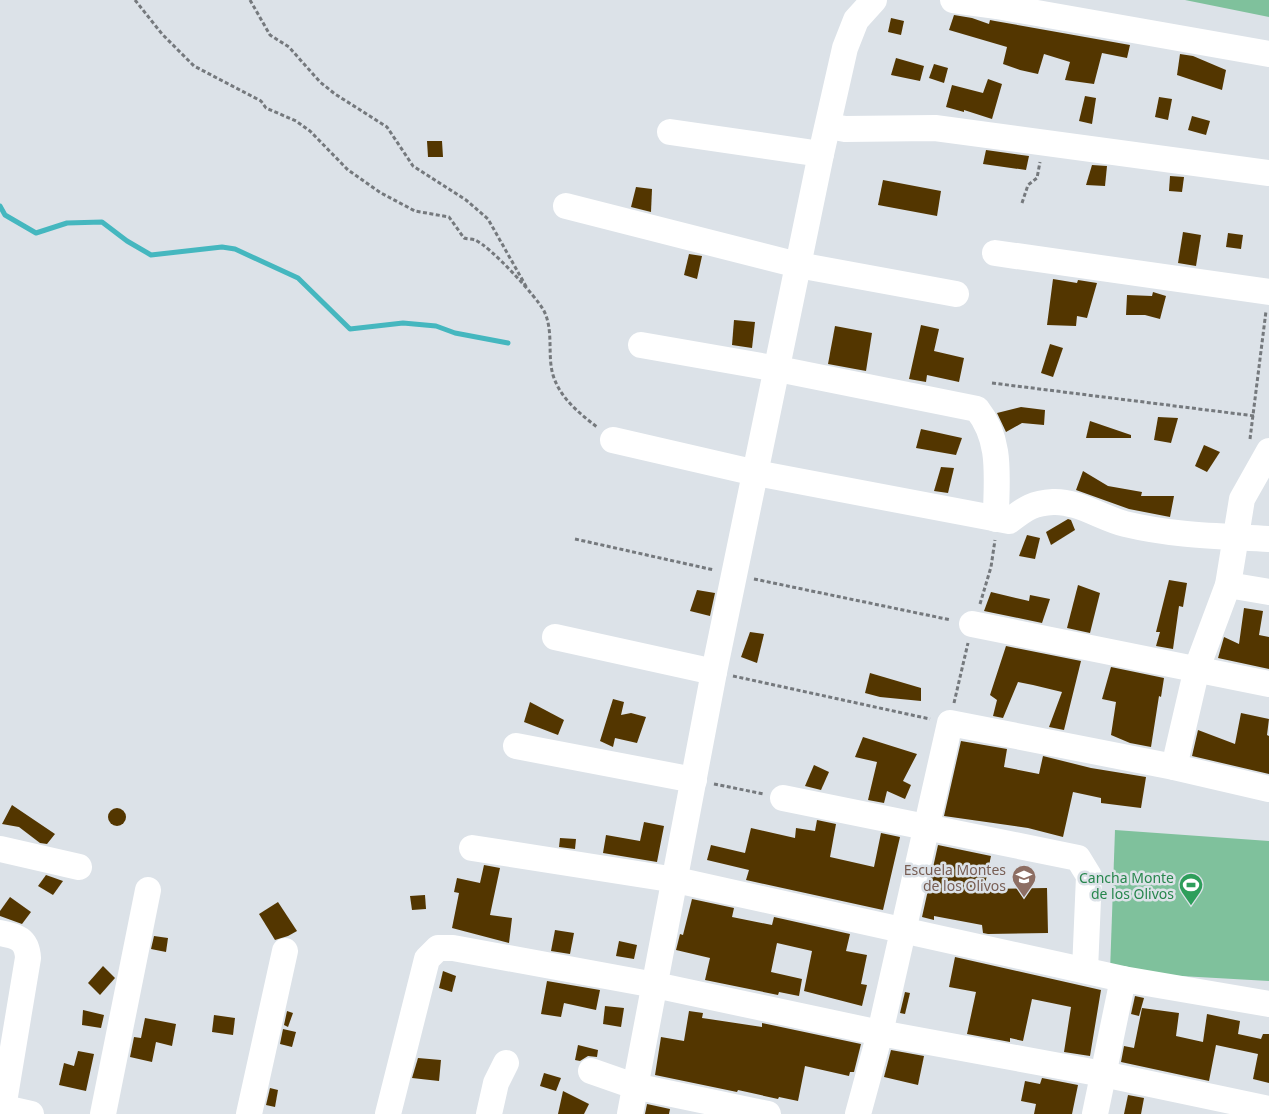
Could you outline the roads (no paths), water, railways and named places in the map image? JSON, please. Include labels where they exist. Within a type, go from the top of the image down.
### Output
[{"type":"street","points":[[630,1114],[676,880],[714,672],[821,154],[829,126],[845,48],[856,20],[874,0]]},
{"type":"street","points":[[952,0],[1026,5],[1269,54]]},
{"type":"street","points":[[829,126],[844,129],[935,128],[1269,173]]},
{"type":"street","points":[[670,132],[821,154]]},
{"type":"street","points":[[566,206],[798,265],[956,294]]},
{"type":"street","points":[[995,253],[1269,292],[1269,288]]},
{"type":"street","points":[[641,345],[778,369],[977,409],[992,432],[998,461],[996,519]]},
{"type":"street","points":[[613,440],[756,473],[1009,522],[1030,505],[1055,502],[1078,507],[1123,524],[1181,535],[1269,539]]},
{"type":"street","points":[[1174,768],[1198,668],[1228,585],[1242,499],[1269,451]]},
{"type":"street","points":[[1228,585],[1269,592]]},
{"type":"street","points":[[972,624],[1198,668],[1269,684]]},
{"type":"street","points":[[555,636],[714,672]]},
{"type":"street","points":[[858,1114],[880,1033],[950,724],[1174,768],[1269,789]]},
{"type":"street","points":[[516,746],[694,780]]},
{"type":"street","points":[[783,798],[1078,858],[1089,876],[1084,970]]},
{"type":"street","points":[[472,848],[676,880],[1123,979],[1269,1004]]},
{"type":"street","points":[[0,849],[78,866]]},
{"type":"street","points":[[103,1114],[148,890]]},
{"type":"street","points":[[0,932],[15,935],[22,940],[27,947],[28,958],[1,1110],[31,1114]]},
{"type":"street","points":[[388,1114],[427,959],[438,948],[453,948],[655,985],[880,1033],[1103,1074],[1269,1110]]},
{"type":"street","points":[[249,1114],[285,951]]},
{"type":"street","points":[[1095,1114],[1123,979]]},
{"type":"street","points":[[489,1114],[496,1083],[506,1063]]},
{"type":"street","points":[[591,1071],[634,1086],[768,1114]]},
{"type":"waterway","points":[[0,206],[5,215],[36,233],[67,223],[102,222],[127,241],[151,255],[222,247],[235,249],[298,278],[350,329],[403,323],[436,326],[455,333],[508,343]]},
{"type":"place","name":"Escuela Montes de los Olivos","points":[[1024,898]]},
{"type":"place","name":"Cancha Monte de los Olivos","points":[[1191,906]]}]
